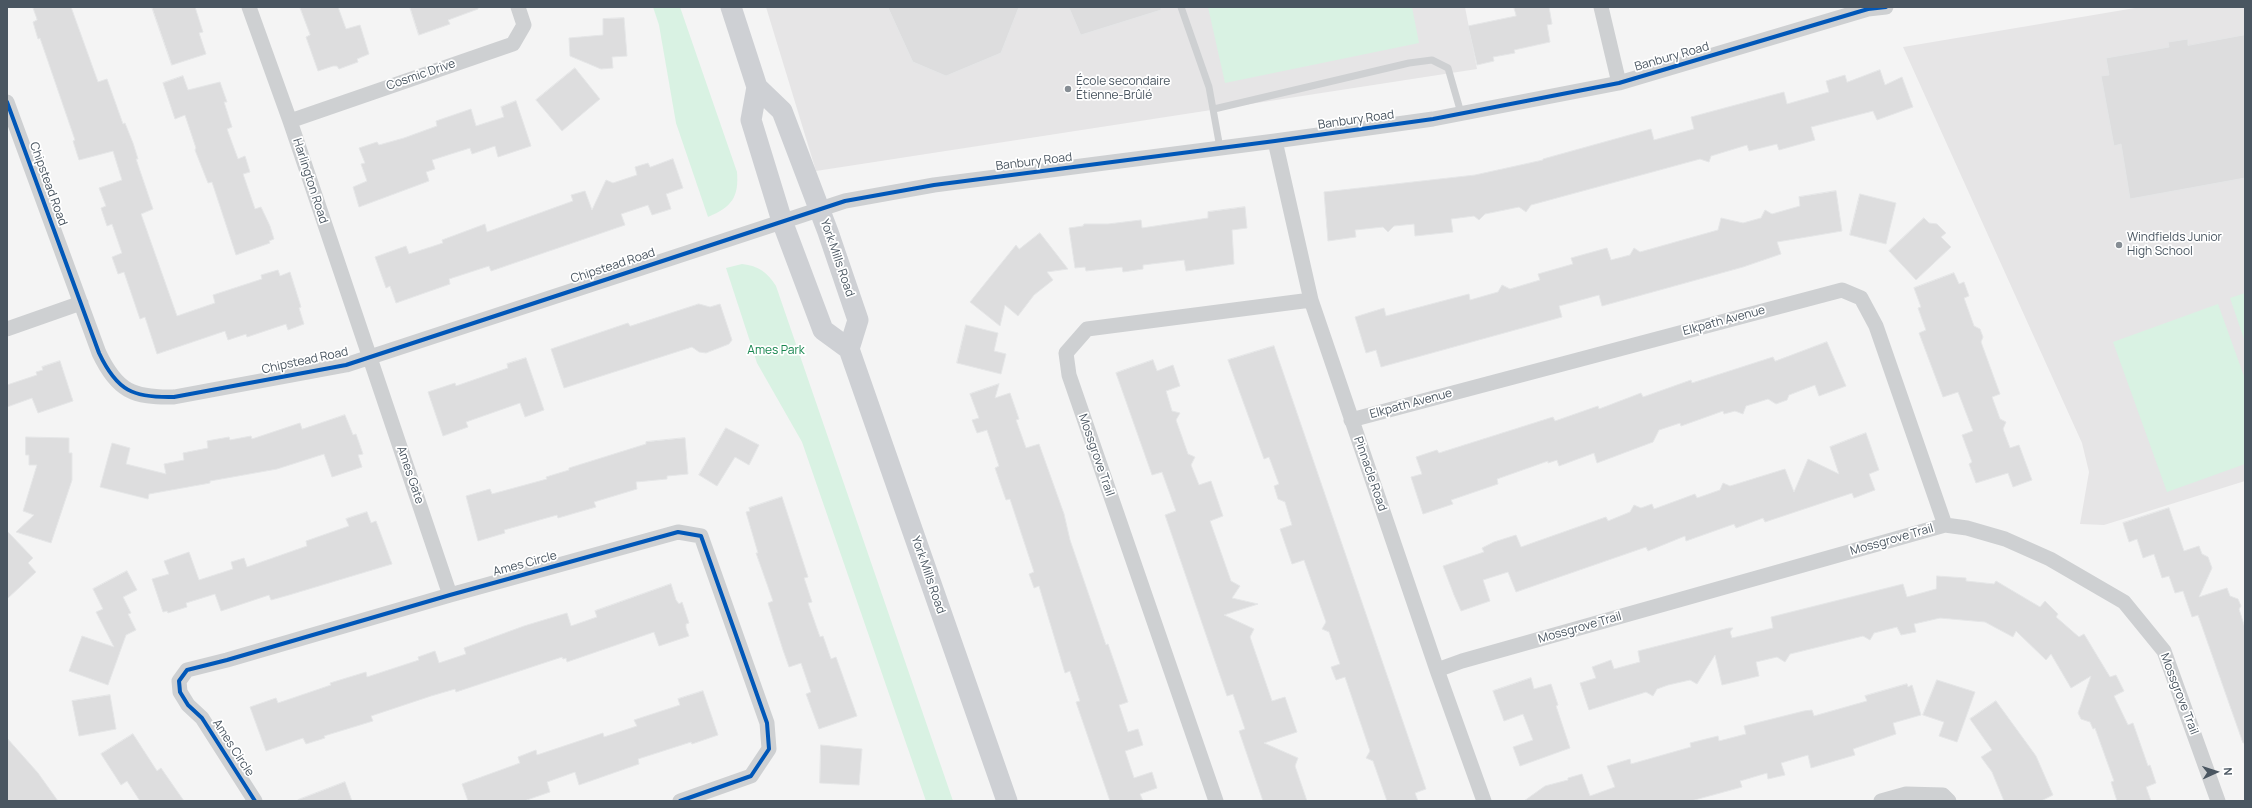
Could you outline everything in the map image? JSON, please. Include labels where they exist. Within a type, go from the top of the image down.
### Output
[{"type":"main road","name":"York Mills Road","points":[[731,7],[757,87],[782,111],[819,208],[858,320],[849,349]]},
{"type":"main road","name":"York Mills Road","points":[[757,87],[751,120],[782,221],[823,330],[849,349],[1007,801]]},
{"type":"street","name":"Harlington Road","points":[[249,7],[290,120],[370,356]]},
{"type":"street","name":"Cosmic Drive","points":[[290,120],[513,44],[524,26],[518,7]]},
{"type":"street","points":[[1601,7],[1619,83]]},
{"type":"street","name":"Banbury Road","points":[[782,221],[845,201],[934,185],[1275,141],[1461,113],[1619,83],[1868,8],[1886,7]]},
{"type":"street","name":"Chipstead Road","points":[[7,102],[108,372],[119,385],[152,398],[174,397],[346,364],[782,221]]},
{"type":"street","name":"Pinnacle Road","points":[[1275,141],[1311,300],[1437,670],[1484,801]]},
{"type":"street","name":"Elkpath Avenue","points":[[1352,420],[1842,290],[1861,298],[1876,326],[1945,525]]},
{"type":"street","name":"Mossgrove Trail","points":[[1216,801],[1069,375],[1066,353],[1087,329],[1311,300]]},
{"type":"street","points":[[7,329],[81,303]]},
{"type":"street","name":"Ames Gate","points":[[370,356],[450,595]]},
{"type":"street","name":"Mossgrove Trail","points":[[1437,670],[1465,660],[1945,525],[1967,528],[2005,539],[2050,559],[2124,602],[2164,651],[2218,801]]},
{"type":"street","name":"Ames Circle","points":[[255,801],[202,718],[188,705],[180,692],[179,681],[187,670],[678,532],[701,536],[767,723],[769,749],[751,776],[680,801]]},
{"type":"street","points":[[1881,801],[1906,794],[1943,795],[1949,801]]},
{"type":"lane","points":[[1181,7],[1210,87],[1220,148]]},
{"type":"lane","points":[[1214,109],[1409,63],[1432,60],[1448,68],[1461,113]]},
{"type":"shaded area","name":"École secondaire Étienne-Brûlé","points":[[766,7],[1465,7],[1477,69],[816,171]]},
{"type":"shaded area","name":"Windfields Junior High School","points":[[2141,7],[2245,7],[2245,481],[2104,525],[2080,524],[2089,472],[2082,443],[1903,47]]},
{"type":"green space","points":[[653,7],[680,7],[737,172],[737,188],[732,200],[723,209],[708,217],[676,123],[659,25]]},
{"type":"green space","points":[[1208,7],[1412,7],[1419,43],[1225,83]]},
{"type":"green space","name":"Ames Park","points":[[742,264],[753,266],[762,270],[776,286],[953,801],[926,801],[802,442],[757,363],[726,268]]},
{"type":"green space","points":[[2245,293],[2245,342],[2230,298]]},
{"type":"green space","points":[[2218,304],[2245,379],[2245,464],[2167,492],[2113,342]]},
{"type":"building","points":[[33,7],[71,7],[98,82],[107,79],[123,124],[125,123],[133,143],[138,159],[136,159],[153,209],[141,214],[177,316],[215,303],[213,295],[262,279],[261,275],[278,270],[280,276],[290,272],[301,307],[299,308],[304,324],[288,330],[286,324],[247,337],[246,334],[228,340],[225,331],[157,354],[145,317],[140,319],[124,272],[118,274],[112,257],[122,253],[112,224],[107,226],[101,208],[106,206],[99,188],[122,180],[113,151],[79,160],[73,141],[75,140],[40,38],[38,39],[33,22],[37,20]]},
{"type":"building","points":[[152,7],[195,7],[203,32],[199,33],[206,54],[172,65]]},
{"type":"building","points":[[300,7],[338,7],[346,29],[360,25],[369,54],[357,59],[358,62],[339,69],[337,66],[333,66],[318,71],[306,37],[310,35]]},
{"type":"building","points":[[410,7],[478,7],[478,9],[448,20],[450,24],[419,35]]},
{"type":"building","points":[[888,7],[1019,7],[1001,53],[946,76],[913,62]]},
{"type":"building","points":[[1069,7],[1161,7],[1161,10],[1081,35]]},
{"type":"building","points":[[1514,7],[1549,7],[1552,24],[1547,25],[1550,42],[1514,50],[1515,53],[1493,57],[1494,61],[1477,65],[1468,26],[1516,16]]},
{"type":"building","points":[[624,18],[627,56],[612,57],[613,68],[601,69],[570,56],[569,38],[603,35],[603,19]]},
{"type":"building","points":[[2245,35],[2245,178],[2130,199],[2121,144],[2114,146],[2101,76],[2109,75],[2106,58],[2169,47],[2168,42],[2188,39],[2188,45]]},
{"type":"building","points":[[575,68],[600,99],[562,131],[536,100]]},
{"type":"building","points":[[1880,70],[1885,85],[1902,77],[1913,107],[1877,120],[1873,111],[1811,127],[1815,140],[1779,150],[1777,144],[1749,151],[1747,145],[1711,156],[1709,162],[1700,159],[1531,205],[1526,212],[1519,207],[1485,214],[1479,220],[1474,216],[1451,219],[1453,232],[1415,236],[1414,224],[1394,226],[1388,232],[1383,227],[1355,230],[1356,237],[1328,241],[1324,192],[1475,175],[1543,160],[1651,129],[1654,140],[1694,129],[1691,117],[1784,92],[1787,104],[1829,92],[1826,81],[1845,75],[1847,82]]},
{"type":"building","points":[[183,76],[188,90],[220,82],[227,102],[224,102],[232,127],[227,129],[238,159],[245,156],[250,172],[243,174],[255,209],[261,207],[270,226],[274,239],[269,241],[270,243],[236,255],[212,182],[208,183],[195,150],[196,148],[185,115],[175,119],[163,83]]},
{"type":"building","points":[[516,101],[531,146],[498,157],[495,146],[472,154],[470,148],[432,160],[435,169],[426,172],[429,181],[359,207],[353,187],[367,181],[361,164],[365,163],[359,148],[377,142],[379,145],[404,138],[437,126],[436,121],[471,109],[476,126],[504,117],[501,107]]},
{"type":"building","points":[[673,159],[683,188],[666,194],[671,209],[652,215],[648,205],[621,214],[625,225],[491,271],[489,266],[449,279],[450,284],[396,303],[390,286],[386,288],[375,257],[406,246],[409,254],[443,243],[442,240],[485,224],[487,232],[573,201],[571,195],[585,191],[592,210],[606,180],[613,183],[637,175],[635,167],[648,163],[650,167]]},
{"type":"building","points":[[1836,191],[1842,231],[1777,242],[1781,254],[1743,267],[1602,306],[1599,295],[1559,306],[1562,317],[1381,367],[1376,350],[1366,353],[1355,317],[1384,308],[1386,316],[1469,294],[1470,300],[1498,292],[1502,285],[1510,289],[1540,280],[1538,274],[1573,264],[1571,258],[1607,248],[1611,260],[1630,255],[1634,248],[1640,252],[1718,230],[1721,218],[1743,223],[1761,218],[1765,210],[1772,214],[1800,206],[1799,197]]},
{"type":"building","points":[[1860,194],[1896,203],[1886,244],[1850,235]]},
{"type":"building","points":[[1245,207],[1247,228],[1232,230],[1234,264],[1186,271],[1184,260],[1143,265],[1143,269],[1123,272],[1122,267],[1086,271],[1085,267],[1075,268],[1069,228],[1083,226],[1084,224],[1108,224],[1141,220],[1142,228],[1208,218],[1208,212]]},
{"type":"building","points":[[1924,218],[1929,223],[1937,224],[1946,233],[1941,237],[1951,247],[1916,280],[1889,251]]},
{"type":"building","points":[[1040,233],[1068,269],[1047,272],[1053,280],[1034,295],[1018,316],[1005,305],[1000,326],[970,302],[1016,245],[1019,249]]},
{"type":"building","points":[[1954,273],[1959,284],[1964,282],[1969,296],[1964,298],[1974,326],[1980,329],[1983,337],[1981,342],[2000,394],[1992,397],[2000,419],[2006,422],[2003,429],[2010,448],[2019,445],[2032,480],[2013,487],[2008,473],[1976,483],[1969,464],[1972,462],[1962,435],[1973,431],[1958,392],[1943,397],[1919,333],[1926,330],[1918,308],[1921,307],[1914,288]]},
{"type":"building","points":[[699,304],[710,307],[720,304],[732,340],[729,344],[706,353],[699,352],[692,347],[564,388],[551,349],[628,323],[630,326]]},
{"type":"building","points":[[966,325],[998,333],[994,351],[1006,354],[1001,374],[957,363]]},
{"type":"building","points":[[1827,342],[1846,386],[1819,396],[1815,385],[1789,395],[1787,400],[1776,404],[1768,399],[1746,406],[1743,414],[1735,411],[1724,414],[1723,411],[1681,426],[1680,423],[1659,430],[1653,442],[1597,463],[1594,453],[1559,466],[1557,460],[1548,463],[1548,461],[1497,479],[1498,484],[1451,500],[1453,504],[1423,514],[1411,477],[1422,474],[1416,457],[1437,450],[1439,453],[1553,417],[1555,421],[1598,406],[1599,409],[1641,393],[1643,397],[1691,380],[1692,383],[1773,357],[1775,361]]},
{"type":"building","points":[[1274,346],[1426,789],[1415,793],[1418,801],[1387,801],[1373,761],[1366,758],[1370,751],[1345,677],[1336,680],[1331,667],[1340,664],[1329,632],[1322,629],[1326,622],[1304,560],[1292,564],[1280,529],[1292,525],[1285,502],[1278,499],[1274,486],[1279,484],[1269,457],[1264,459],[1228,360]]},
{"type":"building","points":[[526,358],[544,410],[525,417],[520,403],[466,422],[468,427],[443,436],[428,392],[455,383],[456,386],[508,368],[507,364]]},
{"type":"building","points":[[1153,360],[1157,371],[1173,365],[1180,386],[1166,391],[1172,411],[1180,413],[1176,420],[1188,454],[1195,457],[1191,465],[1199,485],[1211,481],[1223,516],[1210,521],[1231,581],[1240,586],[1232,598],[1258,604],[1224,615],[1254,629],[1250,637],[1272,701],[1285,697],[1297,732],[1264,743],[1298,758],[1295,766],[1307,801],[1263,801],[1239,731],[1245,729],[1233,694],[1227,696],[1165,515],[1176,511],[1162,472],[1152,475],[1116,373]]},
{"type":"building","points":[[60,361],[73,401],[38,413],[32,398],[7,407],[7,385],[37,375],[36,372],[43,370],[42,367]]},
{"type":"building","points":[[999,384],[995,398],[1010,393],[1019,419],[1016,420],[1026,448],[1039,444],[1064,514],[1070,540],[1106,645],[1108,644],[1128,702],[1119,705],[1128,732],[1138,729],[1143,745],[1125,751],[1134,778],[1152,772],[1157,788],[1140,794],[1143,801],[1110,801],[1076,702],[1080,701],[1070,671],[1065,673],[1039,586],[1034,588],[1029,574],[1034,572],[1010,499],[1006,500],[995,468],[999,466],[987,430],[977,433],[972,420],[979,418],[970,394]]},
{"type":"building","points":[[345,415],[353,435],[356,434],[363,454],[358,455],[362,467],[332,477],[324,454],[277,469],[149,494],[148,499],[100,487],[112,443],[130,448],[126,464],[166,474],[164,464],[184,460],[183,453],[208,448],[207,441],[229,437],[230,440],[251,436],[252,439],[300,423],[302,429]]},
{"type":"building","points":[[726,428],[759,445],[749,465],[735,457],[717,486],[699,475]]},
{"type":"building","points":[[1866,433],[1879,470],[1869,474],[1875,490],[1854,498],[1852,493],[1765,522],[1763,518],[1736,528],[1734,524],[1686,541],[1685,536],[1648,551],[1646,547],[1516,592],[1508,572],[1483,580],[1490,601],[1461,611],[1443,566],[1484,552],[1482,548],[1494,542],[1516,535],[1521,547],[1606,517],[1608,521],[1630,512],[1634,505],[1641,508],[1652,504],[1654,509],[1695,494],[1697,498],[1720,490],[1723,483],[1730,486],[1785,469],[1794,492],[1808,459],[1839,474],[1830,447]]},
{"type":"building","points":[[26,437],[69,438],[69,453],[72,453],[72,480],[51,543],[16,532],[34,515],[23,511],[37,465],[29,465],[29,455],[26,455]]},
{"type":"building","points":[[685,438],[688,474],[667,476],[667,479],[636,482],[637,489],[594,502],[596,507],[558,518],[557,515],[504,530],[505,533],[478,541],[466,496],[490,489],[492,494],[547,479],[546,477],[569,470],[569,468],[646,444],[646,442]]},
{"type":"building","points":[[782,497],[808,577],[804,578],[812,602],[808,603],[820,637],[823,636],[831,659],[836,657],[857,716],[819,729],[806,694],[811,692],[801,663],[789,667],[783,650],[768,603],[773,601],[756,553],[758,553],[746,512],[750,511],[749,508]]},
{"type":"building","points":[[2169,508],[2184,551],[2199,546],[2202,554],[2208,557],[2212,568],[2199,597],[2227,588],[2230,596],[2238,599],[2241,606],[2239,609],[2245,628],[2245,743],[2243,743],[2198,615],[2192,617],[2183,591],[2175,593],[2169,576],[2162,578],[2154,554],[2143,558],[2137,539],[2129,542],[2123,523]]},
{"type":"building","points":[[367,512],[371,523],[376,521],[392,564],[271,600],[269,595],[221,611],[215,594],[186,603],[187,607],[168,613],[167,611],[163,612],[152,579],[169,574],[164,561],[189,552],[199,580],[233,569],[231,562],[244,558],[247,567],[307,546],[306,541],[349,526],[346,519]]},
{"type":"building","points":[[7,531],[33,558],[28,563],[36,572],[7,599]]},
{"type":"building","points":[[127,571],[137,590],[123,597],[131,613],[128,614],[136,630],[126,635],[108,685],[69,671],[82,636],[114,647],[96,612],[103,609],[93,589]]},
{"type":"building","points":[[1937,576],[1966,578],[1966,581],[1994,584],[1996,581],[2040,607],[2045,601],[2058,614],[2056,617],[2079,637],[2084,634],[2110,677],[2116,675],[2124,691],[2114,696],[2128,725],[2133,723],[2148,766],[2150,765],[2156,783],[2146,787],[2151,801],[2117,801],[2111,782],[2114,781],[2095,728],[2093,729],[2090,722],[2081,719],[2078,713],[2091,676],[2071,688],[2051,654],[2046,660],[2016,631],[2013,637],[1985,622],[1940,618],[1914,624],[1916,632],[1901,635],[1897,627],[1874,633],[1870,640],[1863,636],[1790,654],[1785,662],[1777,657],[1756,662],[1759,676],[1722,685],[1715,655],[1697,684],[1690,680],[1668,685],[1657,689],[1653,696],[1646,692],[1589,710],[1580,683],[1596,678],[1592,667],[1611,660],[1614,669],[1640,662],[1638,651],[1729,628],[1733,628],[1730,632],[1732,638],[1773,628],[1771,617],[1903,584],[1907,597],[1936,589]]},
{"type":"building","points":[[671,584],[676,600],[679,604],[682,602],[689,623],[686,624],[686,628],[689,636],[659,646],[654,632],[567,662],[566,658],[563,659],[562,657],[456,692],[455,689],[431,696],[371,716],[373,721],[324,736],[325,738],[306,744],[303,738],[266,751],[250,707],[276,698],[278,703],[331,685],[330,683],[366,672],[367,677],[419,660],[418,657],[435,651],[439,663],[466,654],[464,648],[524,626],[567,613],[571,626],[597,617],[595,611]]},
{"type":"building","points":[[1531,678],[1534,689],[1551,684],[1558,705],[1556,706],[1570,748],[1520,766],[1513,747],[1533,740],[1523,714],[1504,721],[1493,691]]},
{"type":"building","points":[[1937,680],[1975,692],[1957,742],[1939,736],[1944,722],[1923,715]]},
{"type":"building","points":[[1907,684],[1908,687],[1912,685],[1921,715],[1893,723],[1896,734],[1853,749],[1855,755],[1811,768],[1808,755],[1781,763],[1785,775],[1768,779],[1767,773],[1740,781],[1742,787],[1691,801],[1524,801],[1545,786],[1568,780],[1568,778],[1582,774],[1590,796],[1615,787],[1607,766],[1630,759],[1631,764],[1691,747],[1690,743],[1718,736],[1719,741],[1746,734],[1744,726],[1804,711],[1812,710],[1814,716],[1867,701],[1865,696]]},
{"type":"building","points":[[703,691],[718,735],[638,759],[639,764],[579,785],[575,772],[547,782],[550,792],[524,801],[468,801],[462,784],[520,763],[518,757],[536,750],[537,755],[603,733],[604,737],[637,726],[634,720],[680,705],[678,699]]},
{"type":"building","points":[[110,695],[116,729],[79,736],[72,701]]},
{"type":"building","points":[[1996,701],[2036,756],[2053,795],[2041,801],[2004,801],[1992,772],[1981,757],[1992,750],[1970,719]]},
{"type":"building","points":[[133,734],[157,771],[161,768],[184,801],[140,801],[127,781],[121,785],[101,754]]},
{"type":"building","points":[[7,738],[38,773],[58,801],[7,801]]},
{"type":"building","points":[[821,745],[862,749],[859,785],[820,783]]},
{"type":"building","points":[[345,782],[352,801],[298,801],[298,800]]},
{"type":"cycle path","points":[[7,102],[99,353],[106,366],[120,384],[128,390],[137,394],[148,396],[174,397],[346,365],[845,201],[934,185],[1433,119],[1619,83],[1868,9],[1886,7]]},
{"type":"cycle path","points":[[255,801],[202,718],[188,705],[180,692],[179,681],[187,670],[678,532],[701,536],[767,723],[769,749],[751,776],[680,801]]},
{"type":"place","name":"École secondaire Étienne-Brûlé","points":[[1068,89]]},
{"type":"place","name":"Windfields Junior High School","points":[[2119,245]]}]
